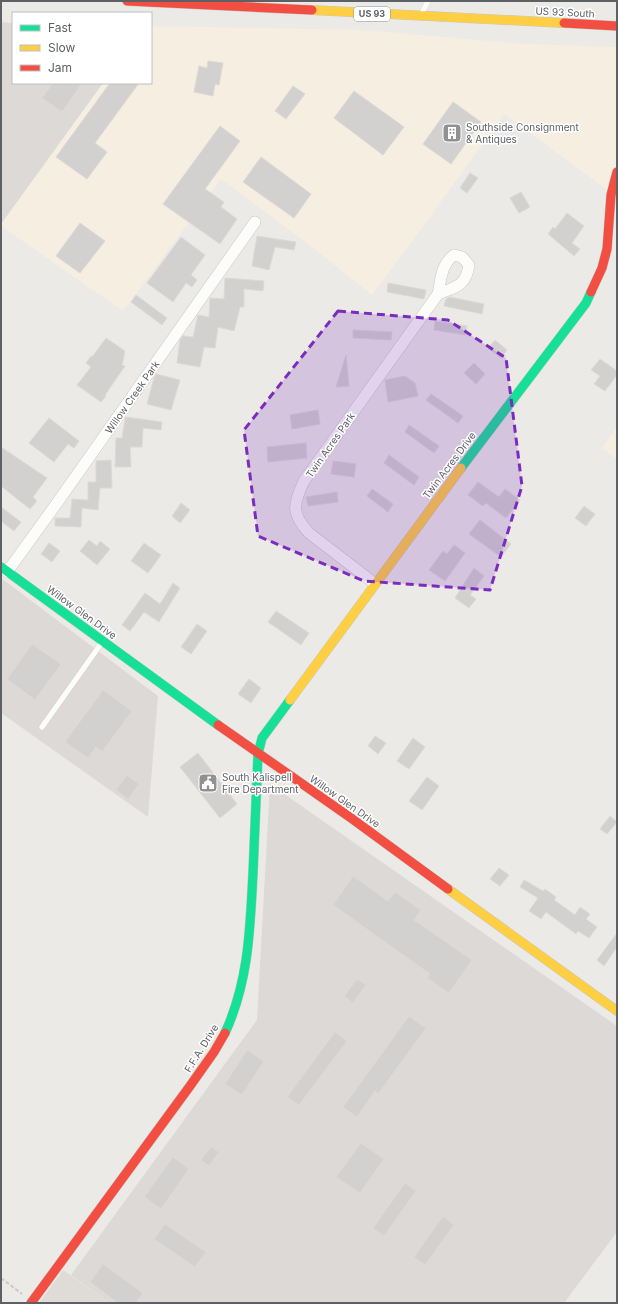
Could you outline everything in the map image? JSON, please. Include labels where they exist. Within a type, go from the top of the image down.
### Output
[{"type":"street","name":"US 93 South","points":[[127,1],[182,2],[617,26]]},
{"type":"street","name":"Twin Acres Drive","points":[[258,754],[262,738],[268,727],[447,486],[586,303],[602,268],[607,249],[611,195],[617,172]]},
{"type":"street","name":"Willow Creek Park","points":[[4,569],[58,503],[255,222]]},
{"type":"street","name":"Twin Acres Park","points":[[374,584],[302,525],[296,514],[295,501],[304,481],[438,294]]},
{"type":"street","name":"Willow Glen Drive","points":[[4,569],[258,754],[351,818],[617,1011]]},
{"type":"street","name":"F.F.A. Drive","points":[[32,1302],[214,1052],[232,1015],[244,976],[250,936],[258,754]]},
{"type":"lane","points":[[420,16],[428,1]]},
{"type":"lane","points":[[42,726],[103,641]]},
{"type":"path","points":[[1,1278],[32,1302]]},
{"type":"highlighted area","points":[[338,311],[448,320],[506,358],[522,486],[490,590],[364,581],[258,536],[244,430]]},
{"type":"shaded area","points":[[1,22],[12,23],[12,84],[102,84],[1,224]]},
{"type":"shaded area","points":[[152,26],[364,30],[525,44],[617,47],[617,197],[504,114],[372,295],[312,247],[221,179],[123,311],[1,226],[102,84],[152,84]]},
{"type":"shaded area","points":[[617,427],[617,459],[602,448]]},
{"type":"shaded area","points":[[1,578],[158,696],[148,817],[1,713]]},
{"type":"shaded area","points":[[270,784],[617,1026],[617,1232],[564,1303],[110,1303],[71,1275],[257,1020]]},
{"type":"shaded area","points":[[63,1270],[110,1303],[39,1303]]},
{"type":"building","points":[[208,61],[223,63],[219,85],[215,84],[213,96],[194,92],[199,66],[207,68]]},
{"type":"building","points":[[52,84],[81,84],[62,112],[42,98]]},
{"type":"building","points":[[109,84],[138,84],[95,143],[107,152],[87,179],[56,157]]},
{"type":"building","points":[[293,86],[305,94],[286,119],[275,111]]},
{"type":"building","points":[[354,91],[404,127],[383,155],[334,118]]},
{"type":"building","name":"Southside Consignment & Antiques","points":[[453,102],[481,122],[451,164],[423,144]]},
{"type":"building","points":[[220,126],[240,141],[205,189],[224,202],[221,207],[237,219],[220,244],[163,204]]},
{"type":"building","points":[[261,157],[311,194],[294,218],[243,182]]},
{"type":"building","points":[[470,173],[478,178],[467,193],[460,188]]},
{"type":"building","points":[[521,192],[530,207],[519,213],[510,198]]},
{"type":"building","points":[[567,213],[584,226],[572,243],[580,249],[574,256],[548,234],[553,227],[555,229]]},
{"type":"building","points":[[80,223],[105,241],[80,273],[56,256]]},
{"type":"building","points":[[257,236],[296,242],[294,250],[275,247],[269,270],[252,266]]},
{"type":"building","points":[[181,237],[205,255],[191,275],[197,280],[192,287],[186,283],[173,302],[147,283]]},
{"type":"building","points":[[225,278],[264,281],[263,291],[244,289],[244,307],[240,307],[234,331],[218,327],[215,348],[204,347],[200,367],[177,363],[180,340],[183,336],[193,337],[198,315],[209,317],[210,298],[224,299]]},
{"type":"building","points":[[388,283],[426,290],[424,299],[387,292]]},
{"type":"building","points":[[136,295],[167,318],[162,325],[131,302]]},
{"type":"building","points":[[450,297],[484,304],[482,314],[444,306],[446,299]]},
{"type":"building","points":[[435,321],[467,326],[466,335],[434,330]]},
{"type":"building","points":[[353,330],[392,332],[391,340],[353,338]]},
{"type":"building","points":[[106,338],[125,351],[122,365],[125,366],[101,402],[77,385],[91,367],[86,363]]},
{"type":"building","points":[[495,340],[507,350],[501,358],[488,348]]},
{"type":"building","points":[[346,355],[349,386],[336,387]]},
{"type":"building","points":[[600,359],[617,371],[617,375],[605,391],[594,384],[600,376],[591,370]]},
{"type":"building","points":[[474,363],[485,374],[476,384],[464,373]]},
{"type":"building","points":[[156,374],[180,380],[171,410],[147,404]]},
{"type":"building","points":[[405,376],[415,383],[418,396],[388,402],[385,380]]},
{"type":"building","points":[[431,394],[463,416],[458,423],[426,400]]},
{"type":"building","points":[[318,410],[320,424],[292,429],[290,415]]},
{"type":"building","points":[[126,417],[162,422],[161,430],[143,428],[142,447],[130,447],[131,467],[115,467],[116,438],[122,438]]},
{"type":"building","points":[[49,418],[79,441],[74,448],[68,444],[54,462],[29,443]]},
{"type":"building","points":[[409,425],[439,446],[434,453],[405,432]]},
{"type":"building","points":[[306,443],[307,458],[268,462],[267,447]]},
{"type":"building","points":[[1,447],[47,478],[33,497],[37,501],[30,509],[1,486]]},
{"type":"building","points":[[389,455],[419,477],[414,485],[384,463]]},
{"type":"building","points":[[111,460],[112,488],[100,488],[98,510],[82,508],[81,527],[55,526],[55,518],[70,518],[72,499],[88,500],[88,482],[96,482],[96,461]]},
{"type":"building","points":[[333,461],[356,464],[354,477],[331,474]]},
{"type":"building","points":[[478,482],[499,497],[505,489],[520,500],[506,518],[486,503],[483,506],[468,495]]},
{"type":"building","points":[[372,489],[393,504],[388,512],[367,496]]},
{"type":"building","points":[[337,492],[338,502],[308,506],[306,497]]},
{"type":"building","points":[[181,503],[190,510],[180,523],[172,516]]},
{"type":"building","points":[[584,506],[595,514],[586,526],[575,518]]},
{"type":"building","points":[[1,507],[21,522],[14,531],[1,521]]},
{"type":"building","points":[[480,520],[511,544],[501,557],[469,534]]},
{"type":"building","points":[[89,540],[97,546],[100,541],[110,549],[97,565],[80,551]]},
{"type":"building","points":[[49,543],[60,551],[52,562],[41,554]]},
{"type":"building","points":[[144,543],[161,555],[148,573],[131,561]]},
{"type":"building","points":[[454,545],[465,553],[445,581],[429,570],[443,551],[447,554]]},
{"type":"building","points":[[474,568],[484,576],[470,595],[476,599],[469,608],[455,598]]},
{"type":"building","points":[[173,583],[180,588],[159,622],[144,612],[130,631],[122,625],[145,593],[160,604]]},
{"type":"building","points":[[276,611],[309,633],[301,645],[268,622]]},
{"type":"building","points":[[197,624],[207,631],[191,654],[181,647]]},
{"type":"building","points":[[32,644],[61,664],[35,700],[7,679]]},
{"type":"building","points":[[249,679],[261,688],[251,703],[238,694]]},
{"type":"building","points":[[103,690],[132,711],[102,752],[96,747],[88,758],[65,742]]},
{"type":"building","points":[[375,736],[386,743],[378,754],[368,746]]},
{"type":"building","points":[[413,738],[425,747],[409,769],[397,761]]},
{"type":"building","points":[[198,753],[237,804],[220,818],[180,767]]},
{"type":"building","points":[[127,775],[139,784],[128,799],[116,790]]},
{"type":"building","points":[[427,777],[439,786],[422,810],[409,801]]},
{"type":"building","points":[[610,816],[617,822],[607,834],[600,829]]},
{"type":"building","points":[[499,868],[509,875],[500,886],[490,879]]},
{"type":"building","points":[[353,876],[388,901],[395,892],[421,910],[414,920],[472,960],[449,993],[427,978],[430,974],[333,905]]},
{"type":"building","points":[[524,880],[543,891],[545,889],[556,897],[554,900],[575,915],[580,907],[590,914],[586,919],[597,927],[589,938],[578,931],[576,934],[546,912],[541,919],[529,911],[538,898],[520,887]]},
{"type":"building","points":[[617,933],[617,947],[604,966],[597,960]]},
{"type":"building","points":[[357,979],[366,985],[353,1003],[344,996]]},
{"type":"building","points":[[409,1016],[426,1028],[378,1094],[375,1091],[357,1117],[343,1107]]},
{"type":"building","points":[[335,1032],[347,1041],[299,1105],[287,1097]]},
{"type":"building","points":[[247,1050],[264,1061],[242,1095],[225,1084]]},
{"type":"building","points":[[361,1143],[384,1159],[360,1193],[336,1177]]},
{"type":"building","points":[[211,1147],[219,1152],[209,1166],[201,1160]]},
{"type":"building","points":[[173,1157],[189,1169],[161,1209],[144,1197]]},
{"type":"building","points":[[405,1183],[416,1191],[384,1236],[373,1228]]},
{"type":"building","points":[[443,1216],[454,1225],[425,1265],[414,1257]]},
{"type":"building","points":[[165,1224],[206,1252],[195,1267],[154,1239]]},
{"type":"building","points":[[103,1264],[143,1293],[136,1303],[118,1303],[90,1282]]},
{"type":"traffic: fast","points":[[461,468],[586,303],[591,292]]},
{"type":"traffic: fast","points":[[1,567],[218,725]]},
{"type":"traffic: fast","points":[[225,1033],[239,994],[247,954],[252,894],[258,754],[262,738],[290,700]]},
{"type":"traffic: slow","points":[[312,10],[564,23]]},
{"type":"traffic: slow","points":[[290,700],[461,468]]},
{"type":"traffic: slow","points":[[448,889],[617,1011]]},
{"type":"traffic: jam","points":[[127,1],[312,10]]},
{"type":"traffic: jam","points":[[564,23],[617,26]]},
{"type":"traffic: jam","points":[[591,292],[602,268],[607,249],[611,195],[617,172]]},
{"type":"traffic: jam","points":[[218,725],[351,818],[448,889]]},
{"type":"traffic: jam","points":[[31,1303],[190,1086],[214,1052],[225,1033]]},
{"type":"place","name":"Southside Consignment & Antiques","points":[[452,133]]},
{"type":"place","name":"South Kalispell Fire Department","points":[[208,783]]}]
